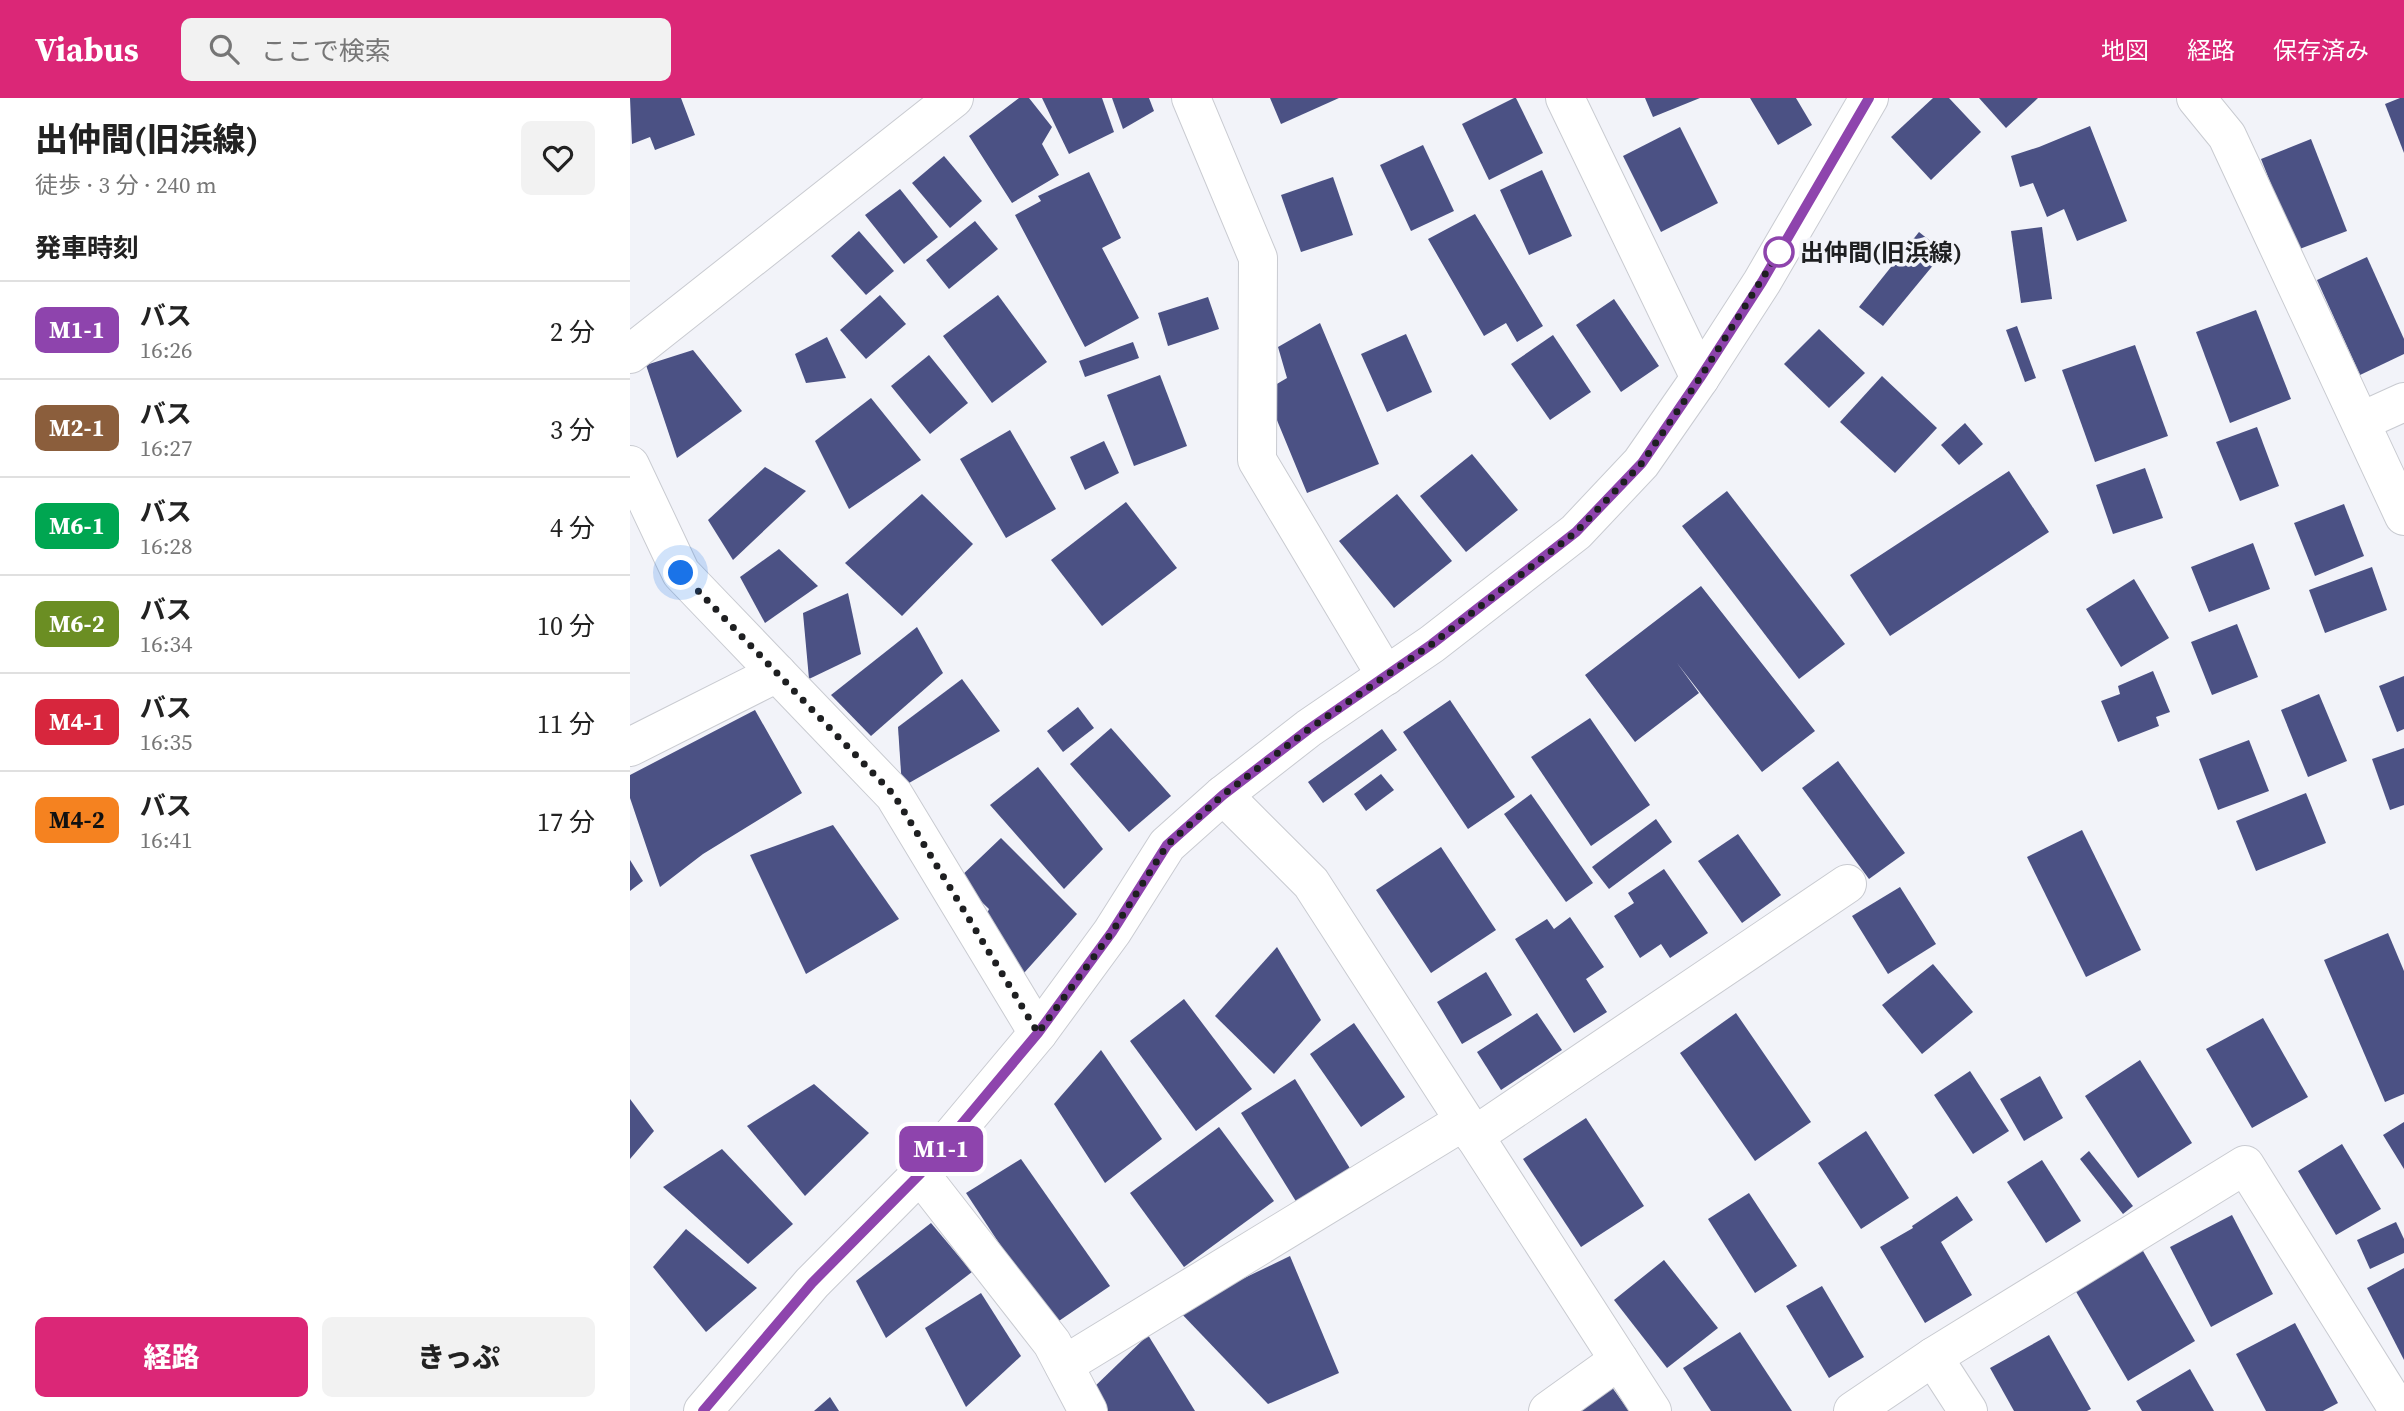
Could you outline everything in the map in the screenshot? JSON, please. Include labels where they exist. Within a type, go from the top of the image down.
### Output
[{"type":"street","points":[[630,354],[954,98]]},
{"type":"street","points":[[1191,98],[1258,258],[1257,460],[1386,676]]},
{"type":"street","points":[[1566,98],[1700,378]]},
{"type":"street","points":[[703,1411],[812,1283],[920,1174],[1038,1033],[1112,932],[1167,845],[1223,795],[1309,729],[1432,644],[1576,532],[1642,463],[1762,282],[1868,98]]},
{"type":"street","points":[[2196,98],[2227,136],[2404,516]]},
{"type":"street","points":[[2362,421],[2404,402]]},
{"type":"street","points":[[630,465],[681,573],[894,795],[1038,1033]]},
{"type":"street","points":[[630,747],[777,673]]},
{"type":"street","points":[[1223,795],[1311,883],[1652,1411]]},
{"type":"street","points":[[1064,1366],[1469,1128],[1847,884]]},
{"type":"street","points":[[1853,1411],[1933,1357],[2245,1164],[2397,1407]]},
{"type":"street","points":[[920,1174],[1052,1343],[1088,1411]]},
{"type":"street","points":[[1933,1357],[1968,1411]]},
{"type":"street","points":[[1548,1411],[1619,1360]]},
{"type":"building","points":[[630,98],[681,98],[695,135],[655,150],[650,137],[632,144]]},
{"type":"building","points":[[1019,98],[1029,98],[1052,127],[1042,144],[1059,175],[1012,203],[969,136]]},
{"type":"building","points":[[1042,98],[1102,98],[1114,132],[1069,154]]},
{"type":"building","points":[[1112,98],[1149,98],[1154,111],[1123,129]]},
{"type":"building","points":[[1270,98],[1339,98],[1281,124]]},
{"type":"building","points":[[1514,98],[1543,153],[1489,180],[1462,124]]},
{"type":"building","points":[[1645,98],[1700,98],[1653,117]]},
{"type":"building","points":[[1750,98],[1796,98],[1812,125],[1778,145]]},
{"type":"building","points":[[1933,98],[1949,98],[1981,132],[1931,180],[1891,137]]},
{"type":"building","points":[[1979,98],[2038,98],[2006,128]]},
{"type":"building","points":[[2404,98],[2404,153],[2385,104]]},
{"type":"building","points":[[2090,126],[2127,221],[2077,241],[2064,209],[2047,217],[2033,183],[2020,187],[2011,156]]},
{"type":"building","points":[[1680,127],[1718,203],[1661,232],[1623,156]]},
{"type":"building","points":[[2311,139],[2347,231],[2297,250],[2261,159]]},
{"type":"building","points":[[1423,145],[1454,211],[1411,231],[1380,165]]},
{"type":"building","points":[[944,156],[982,201],[950,228],[912,183]]},
{"type":"building","points":[[1542,170],[1572,236],[1529,255],[1500,190]]},
{"type":"building","points":[[1089,172],[1121,238],[1102,248],[1139,318],[1085,347],[1015,215],[1041,201],[1038,196]]},
{"type":"building","points":[[1333,177],[1353,235],[1301,252],[1281,195]]},
{"type":"building","points":[[900,189],[938,237],[904,264],[865,215]]},
{"type":"building","points":[[1475,214],[1543,326],[1517,342],[1506,323],[1484,336],[1428,239]]},
{"type":"building","points":[[975,221],[998,249],[949,289],[926,260]]},
{"type":"building","points":[[2042,227],[2052,299],[2021,303],[2011,231]]},
{"type":"building","points":[[859,231],[894,271],[866,295],[831,256]]},
{"type":"building","points":[[1919,232],[1944,252],[1883,326],[1859,307]]},
{"type":"building","points":[[2367,257],[2404,339],[2404,354],[2360,375],[2317,280]]},
{"type":"building","points":[[880,295],[906,324],[866,359],[840,330]]},
{"type":"building","points":[[998,295],[1047,362],[992,403],[943,336]]},
{"type":"building","points":[[1208,297],[1219,329],[1168,346],[1158,313]]},
{"type":"building","points":[[1614,299],[1659,366],[1621,392],[1576,325]]},
{"type":"building","points":[[2256,310],[2291,399],[2230,423],[2196,332]]},
{"type":"building","points":[[1320,323],[1379,464],[1307,493],[1265,391],[1287,378],[1278,347]]},
{"type":"building","points":[[2017,326],[2036,378],[2025,382],[2006,330]]},
{"type":"building","points":[[1819,329],[1865,373],[1829,408],[1784,364]]},
{"type":"building","points":[[1406,334],[1432,392],[1387,412],[1361,354]]},
{"type":"building","points":[[1553,335],[1591,392],[1550,420],[1511,364]]},
{"type":"building","points":[[827,337],[846,378],[806,383],[795,354]]},
{"type":"building","points":[[1133,342],[1139,358],[1085,377],[1079,361]]},
{"type":"building","points":[[2135,345],[2168,436],[2095,462],[2062,370]]},
{"type":"building","points":[[693,350],[742,411],[677,458],[646,365]]},
{"type":"building","points":[[929,355],[968,403],[930,434],[891,386]]},
{"type":"building","points":[[1160,375],[1187,446],[1134,466],[1107,395]]},
{"type":"building","points":[[1882,376],[1937,428],[1895,473],[1840,422]]},
{"type":"building","points":[[871,398],[921,460],[849,509],[815,441]]},
{"type":"building","points":[[1965,423],[1983,444],[1959,465],[1941,445]]},
{"type":"building","points":[[2257,427],[2279,486],[2240,501],[2216,442]]},
{"type":"building","points":[[1010,430],[1056,509],[1006,538],[960,459]]},
{"type":"building","points":[[1104,441],[1119,473],[1085,490],[1070,457]]},
{"type":"building","points":[[1472,454],[1518,510],[1466,552],[1420,496]]},
{"type":"building","points":[[765,467],[806,491],[733,560],[708,520]]},
{"type":"building","points":[[2145,468],[2163,518],[2113,534],[2096,485]]},
{"type":"building","points":[[2009,471],[2049,532],[1890,636],[1850,575]]},
{"type":"building","points":[[1727,491],[1845,644],[1799,679],[1682,526]]},
{"type":"building","points":[[922,494],[973,544],[902,616],[845,563]]},
{"type":"building","points":[[1397,494],[1452,561],[1394,608],[1339,541]]},
{"type":"building","points":[[1126,502],[1177,568],[1102,626],[1051,560]]},
{"type":"building","points":[[2344,504],[2364,556],[2315,576],[2294,523]]},
{"type":"building","points":[[2253,543],[2270,589],[2209,612],[2191,567]]},
{"type":"building","points":[[779,549],[818,586],[765,623],[740,577]]},
{"type":"building","points":[[2372,567],[2387,610],[2325,633],[2309,590]]},
{"type":"building","points":[[2134,579],[2169,638],[2121,667],[2086,609]]},
{"type":"building","points":[[1701,586],[1815,731],[1762,772],[1677,663],[1699,693],[1635,742],[1585,675]]},
{"type":"building","points":[[848,593],[861,654],[809,679],[803,613]]},
{"type":"building","points":[[2237,624],[2258,677],[2212,695],[2191,642]]},
{"type":"building","points":[[917,627],[943,673],[871,736],[831,695]]},
{"type":"building","points":[[2153,671],[2170,712],[2156,717],[2159,726],[2118,742],[2101,701],[2120,694],[2118,686]]},
{"type":"building","points":[[2404,676],[2404,729],[2397,732],[2379,686]]},
{"type":"building","points":[[962,679],[1000,731],[902,787],[898,727]]},
{"type":"building","points":[[2319,694],[2347,761],[2308,777],[2281,710]]},
{"type":"building","points":[[1450,700],[1515,797],[1468,829],[1403,732]]},
{"type":"building","points":[[1078,707],[1094,728],[1063,752],[1047,731]]},
{"type":"building","points":[[755,710],[802,793],[703,854],[660,887],[630,798],[630,775]]},
{"type":"building","points":[[1590,718],[1650,805],[1591,846],[1531,757]]},
{"type":"building","points":[[1111,728],[1171,796],[1129,832],[1070,764]]},
{"type":"building","points":[[1382,729],[1397,750],[1323,803],[1308,782]]},
{"type":"building","points":[[2249,740],[2269,791],[2218,810],[2199,759]]},
{"type":"building","points":[[2404,748],[2404,805],[2390,810],[2372,759]]},
{"type":"building","points":[[1838,761],[1905,853],[1869,879],[1802,788]]},
{"type":"building","points":[[1038,767],[1103,849],[1064,889],[990,805]]},
{"type":"building","points":[[1381,774],[1394,790],[1366,811],[1354,794]]},
{"type":"building","points":[[2306,793],[2326,843],[2256,871],[2236,821]]},
{"type":"building","points":[[1531,794],[1593,883],[1566,902],[1504,814]]},
{"type":"building","points":[[1656,819],[1672,842],[1609,889],[1592,867]]},
{"type":"building","points":[[833,825],[899,919],[806,974],[750,855]]},
{"type":"building","points":[[2082,830],[2141,950],[2086,977],[2027,857]]},
{"type":"building","points":[[1738,834],[1781,895],[1742,923],[1698,861]]},
{"type":"building","points":[[1001,838],[1077,914],[1024,973],[984,921],[989,909],[958,879]]},
{"type":"building","points":[[1441,847],[1496,930],[1431,973],[1376,890]]},
{"type":"building","points":[[630,860],[643,881],[630,891]]},
{"type":"building","points":[[1664,869],[1708,933],[1670,958],[1661,944],[1640,958],[1614,916],[1634,903],[1628,893]]},
{"type":"building","points":[[1900,887],[1936,944],[1888,974],[1852,916]]},
{"type":"building","points":[[1570,917],[1604,967],[1586,979],[1607,1012],[1574,1033],[1515,939],[1547,919],[1554,929]]},
{"type":"building","points":[[2388,933],[2404,971],[2404,1094],[2385,1102],[2324,960]]},
{"type":"building","points":[[1277,947],[1321,1020],[1274,1074],[1215,1016]]},
{"type":"building","points":[[1933,964],[1973,1012],[1922,1054],[1882,1005]]},
{"type":"building","points":[[1486,972],[1512,1015],[1462,1044],[1437,1002]]},
{"type":"building","points":[[1184,999],[1252,1089],[1196,1131],[1130,1041]]},
{"type":"building","points":[[1537,1013],[1562,1050],[1501,1090],[1477,1052]]},
{"type":"building","points":[[1736,1013],[1811,1122],[1755,1161],[1680,1053]]},
{"type":"building","points":[[2263,1018],[2308,1097],[2252,1128],[2206,1049]]},
{"type":"building","points":[[1354,1023],[1405,1097],[1361,1127],[1310,1054]]},
{"type":"building","points":[[1101,1050],[1162,1139],[1105,1183],[1054,1104]]},
{"type":"building","points":[[2140,1060],[2192,1143],[2138,1178],[2085,1096]]},
{"type":"building","points":[[1970,1071],[2009,1131],[1973,1154],[1934,1095]]},
{"type":"building","points":[[2040,1076],[2063,1118],[2024,1141],[2000,1099]]},
{"type":"building","points":[[1295,1079],[1351,1170],[1297,1203],[1241,1113]]},
{"type":"building","points":[[814,1084],[869,1133],[805,1196],[747,1126]]},
{"type":"building","points":[[630,1099],[654,1131],[630,1159]]},
{"type":"building","points":[[1586,1118],[1644,1206],[1581,1247],[1523,1159]]},
{"type":"building","points":[[2404,1122],[2404,1169],[2383,1135]]},
{"type":"building","points":[[1219,1127],[1274,1201],[1184,1267],[1130,1193]]},
{"type":"building","points":[[1866,1131],[1909,1198],[1861,1229],[1818,1163]]},
{"type":"building","points":[[2342,1144],[2381,1209],[2336,1235],[2298,1171]]},
{"type":"building","points":[[722,1149],[793,1224],[748,1264],[663,1187]]},
{"type":"building","points":[[2089,1151],[2133,1206],[2123,1214],[2080,1159]]},
{"type":"building","points":[[1021,1159],[1110,1286],[1053,1325],[966,1193]]},
{"type":"building","points":[[2042,1160],[2081,1221],[2046,1243],[2007,1182]]},
{"type":"building","points":[[1749,1193],[1797,1266],[1755,1293],[1708,1219]]},
{"type":"building","points":[[1957,1196],[1973,1220],[1941,1242],[1972,1295],[1925,1323],[1880,1247],[1913,1228],[1912,1226]]},
{"type":"building","points":[[2232,1215],[2273,1294],[2211,1327],[2170,1247]]},
{"type":"building","points":[[2396,1222],[2404,1239],[2404,1253],[2370,1269],[2357,1240]]},
{"type":"building","points":[[931,1223],[972,1272],[886,1338],[856,1281]]},
{"type":"building","points":[[686,1229],[757,1288],[706,1332],[653,1267]]},
{"type":"building","points":[[2139,1244],[2195,1341],[2128,1381],[2071,1283]]},
{"type":"building","points":[[1290,1256],[1339,1373],[1268,1404],[1178,1310]]},
{"type":"building","points":[[1664,1260],[1718,1328],[1667,1368],[1614,1300]]},
{"type":"building","points":[[2404,1268],[2404,1360],[2367,1288]]},
{"type":"building","points":[[1822,1286],[1864,1357],[1829,1378],[1786,1306]]},
{"type":"building","points":[[981,1293],[1021,1356],[966,1407],[925,1328]]},
{"type":"building","points":[[2295,1323],[2338,1403],[2323,1411],[2266,1411],[2236,1354]]},
{"type":"building","points":[[1740,1332],[1792,1411],[1711,1411],[1683,1368]]},
{"type":"building","points":[[1148,1335],[1195,1411],[1101,1411],[1090,1391]]},
{"type":"building","points":[[2049,1335],[2091,1409],[2014,1411],[1990,1368]]},
{"type":"building","points":[[2190,1369],[2214,1411],[2142,1411],[2136,1401]]},
{"type":"building","points":[[1609,1383],[1629,1411],[1570,1411]]},
{"type":"building","points":[[830,1397],[839,1411],[814,1411]]},
{"type":"bus line","name":"M1-1","points":[[703,1411],[812,1283],[920,1174],[1038,1033],[1112,932],[1167,845],[1223,795],[1309,729],[1432,644],[1576,532],[1642,463],[1762,282],[1869,98]]},
{"type":"place","name":"出仲間(旧浜線)","points":[[1779,252]]},
{"type":"route","points":[[681,573],[894,795],[1038,1033],[1112,932],[1167,845],[1223,795],[1309,729],[1432,644],[1576,532],[1642,463],[1700,378],[1779,252]]}]
